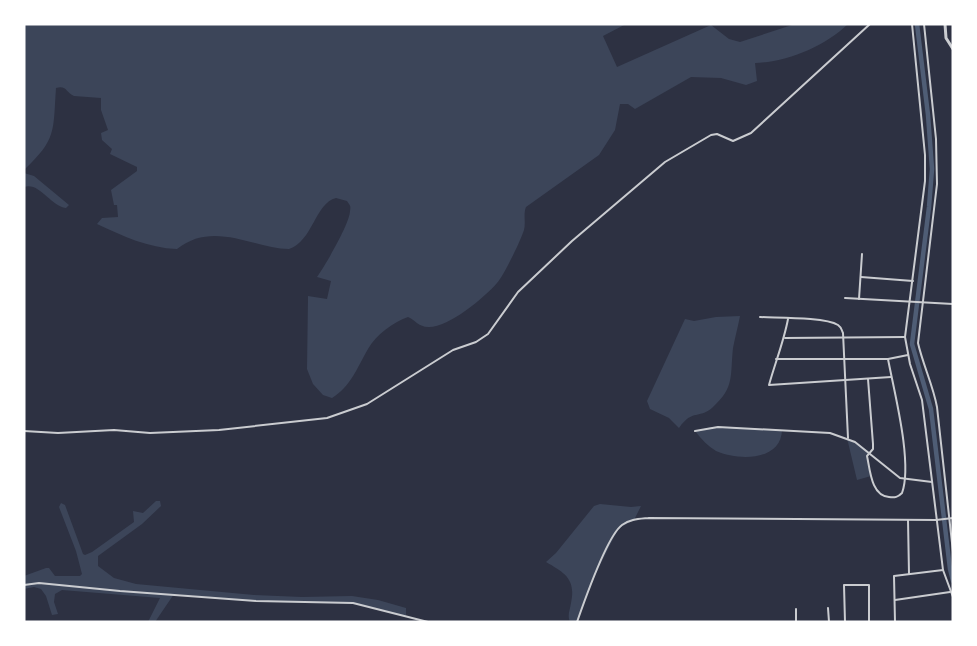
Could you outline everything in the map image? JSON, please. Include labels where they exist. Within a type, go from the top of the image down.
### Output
[{"type":"street","points":[[492,24],[502,24]]},
{"type":"street","points":[[24,431],[58,433],[114,430],[162,432],[219,430],[327,418],[367,404],[453,350],[476,342],[489,333],[527,284],[572,241],[665,162],[700,140],[717,134],[733,141],[751,133],[870,24]]},
{"type":"street","points":[[912,24],[926,168],[905,337],[922,400],[943,570],[953,597]]},
{"type":"street","points":[[924,24],[938,156],[936,194],[918,343],[938,407],[952,518],[953,552]]},
{"type":"street","points":[[945,24],[946,38],[953,49]]},
{"type":"street","points":[[859,299],[862,254]]},
{"type":"street","points":[[861,277],[913,281]]},
{"type":"street","points":[[845,298],[953,304]]},
{"type":"street","points":[[760,317],[816,320],[836,324],[841,328],[848,438]]},
{"type":"street","points":[[788,319],[769,385],[891,377]]},
{"type":"street","points":[[784,338],[905,337]]},
{"type":"street","points":[[776,359],[888,359],[908,355]]},
{"type":"street","points":[[868,379],[873,449],[867,456],[871,476],[876,490],[882,496],[895,497],[901,495],[906,480],[899,409],[888,359]]},
{"type":"street","points":[[695,431],[714,427],[812,431],[848,438],[870,452],[896,475],[906,480],[932,482]]},
{"type":"street","points":[[577,622],[593,579],[614,537],[619,528],[630,520],[720,518],[936,520],[952,518]]},
{"type":"street","points":[[908,520],[909,574]]},
{"type":"street","points":[[895,622],[894,576],[943,570]]},
{"type":"street","points":[[24,585],[39,583],[256,601],[353,603],[428,622]]},
{"type":"street","points":[[845,622],[844,585],[869,585],[869,622]]},
{"type":"street","points":[[895,600],[950,592]]},
{"type":"street","points":[[828,608],[829,622]]},
{"type":"street","points":[[795,609],[796,622]]},
{"type":"shaded area","points":[[24,24],[626,24],[603,36],[617,67],[711,25],[729,39],[740,42],[795,24],[848,24],[817,46],[780,60],[755,63],[757,81],[746,85],[721,78],[691,77],[635,109],[628,104],[620,104],[615,130],[599,155],[526,207],[524,230],[520,241],[497,283],[475,304],[445,323],[428,327],[408,317],[391,326],[371,344],[349,382],[332,398],[323,395],[313,384],[307,369],[308,296],[327,299],[331,281],[317,277],[346,225],[350,208],[347,201],[336,198],[329,201],[318,214],[304,238],[289,249],[219,236],[191,241],[177,249],[166,248],[136,241],[97,224],[102,218],[118,217],[117,205],[114,205],[111,190],[137,171],[137,167],[110,154],[112,149],[102,140],[101,133],[108,130],[101,110],[101,98],[74,96],[60,87],[56,88],[53,125],[48,142],[24,170]]},
{"type":"shaded area","points":[[24,173],[34,176],[69,205],[66,208],[60,206],[35,188],[24,187]]},
{"type":"shaded area","points":[[740,316],[733,348],[730,380],[720,400],[708,411],[688,418],[679,428],[669,418],[650,409],[647,401],[685,319],[694,321]]},
{"type":"shaded area","points":[[711,427],[782,430],[780,440],[774,448],[767,453],[747,457],[716,451],[695,431]]},
{"type":"shaded area","points":[[847,438],[870,452],[867,456],[871,476],[857,480]]},
{"type":"shaded area","points":[[156,501],[160,501],[161,506],[142,524],[98,556],[98,566],[114,578],[136,584],[254,595],[352,596],[406,608],[406,616],[353,603],[256,601],[174,594],[155,622],[148,622],[160,598],[62,590],[55,594],[54,602],[58,614],[52,615],[46,596],[41,589],[34,587],[24,589],[24,576],[46,568],[49,568],[55,576],[80,576],[82,574],[59,507],[61,503],[65,505],[85,555],[134,522],[133,511],[143,513]]},
{"type":"shaded area","points":[[600,504],[641,506],[634,520],[619,528],[593,579],[577,622],[570,622],[572,588],[570,582],[564,573],[546,562],[594,506]]},
{"type":"waterway","points":[[917,24],[932,169],[912,344],[931,409],[953,581]]}]
